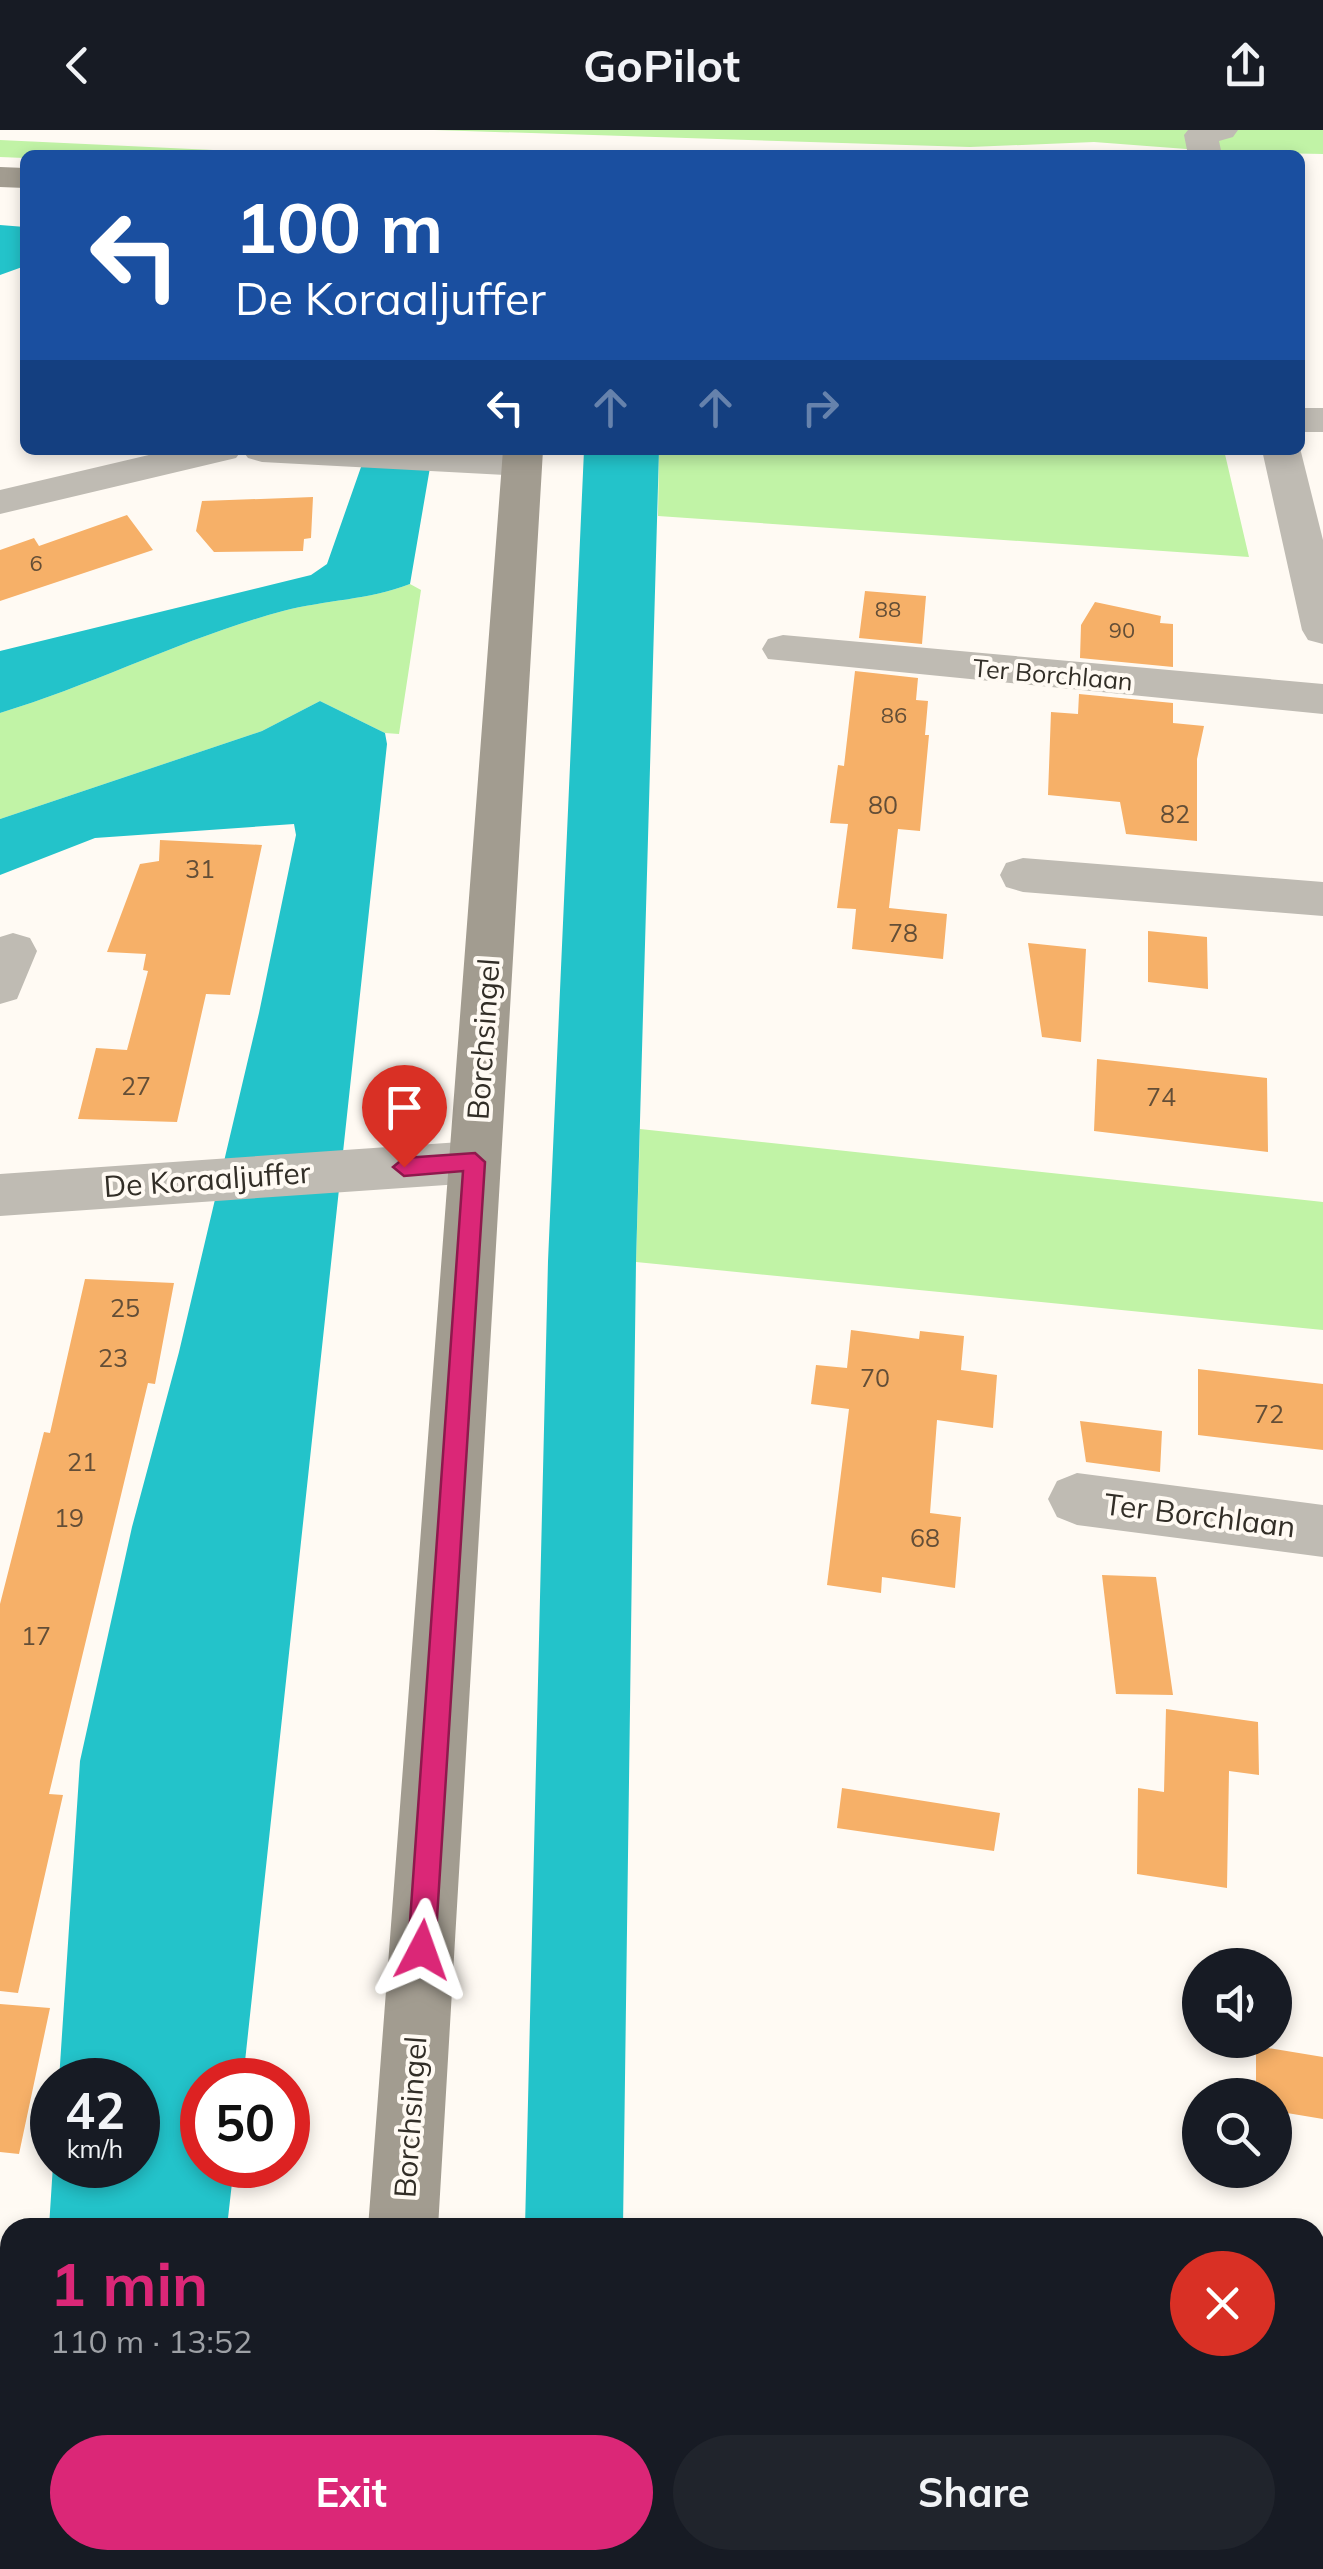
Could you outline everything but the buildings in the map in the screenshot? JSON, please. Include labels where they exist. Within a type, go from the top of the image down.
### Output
[{"type":"main road","name":"Borchsingel","points":[[403,2218],[523,457]]},
{"type":"street","points":[[0,502],[87,467],[182,455]]},
{"type":"street","points":[[381,455],[523,457]]},
{"type":"street","points":[[1283,455],[1323,630]]},
{"type":"street","name":"Ter Borchlaan","points":[[783,649],[1323,699]]},
{"type":"street","points":[[1023,876],[1323,899]]},
{"type":"street","name":"De Koraaljuffer","points":[[0,1195],[212,1177],[475,1162]]},
{"type":"street","name":"Ter Borchlaan","points":[[1077,1499],[1323,1531]]},
{"type":"green space","points":[[434,130],[1323,130],[1323,154],[1305,154],[1305,150],[1200,150],[1094,142],[970,147]]},
{"type":"green space","points":[[0,140],[211,150],[20,150],[20,158],[0,157]]},
{"type":"green space","points":[[659,455],[1225,455],[1249,557],[658,516]]},
{"type":"green space","points":[[410,584],[421,590],[399,734],[385,733],[320,701],[262,731],[0,819],[0,713],[247,622]]},
{"type":"green space","points":[[640,1129],[1323,1202],[1323,1330],[636,1262]]},
{"type":"water","points":[[0,225],[20,227],[20,268],[0,275]]},
{"type":"water","points":[[365,455],[432,455],[410,584],[247,622],[0,713],[0,651],[311,575],[327,564]]},
{"type":"water","points":[[584,455],[659,455],[636,1262],[623,2218],[525,2218],[548,1261]]},
{"type":"water","points":[[320,701],[385,733],[387,744],[245,2058],[180,2058],[180,2188],[231,2188],[228,2218],[50,2218],[52,2188],[160,2188],[160,2058],[60,2058],[80,1761],[132,1527],[179,1352],[259,1013],[296,835],[294,824],[95,838],[0,875],[0,819],[262,731]]},
{"type":"route","points":[[404,1167],[475,1162],[422,1950]]}]
